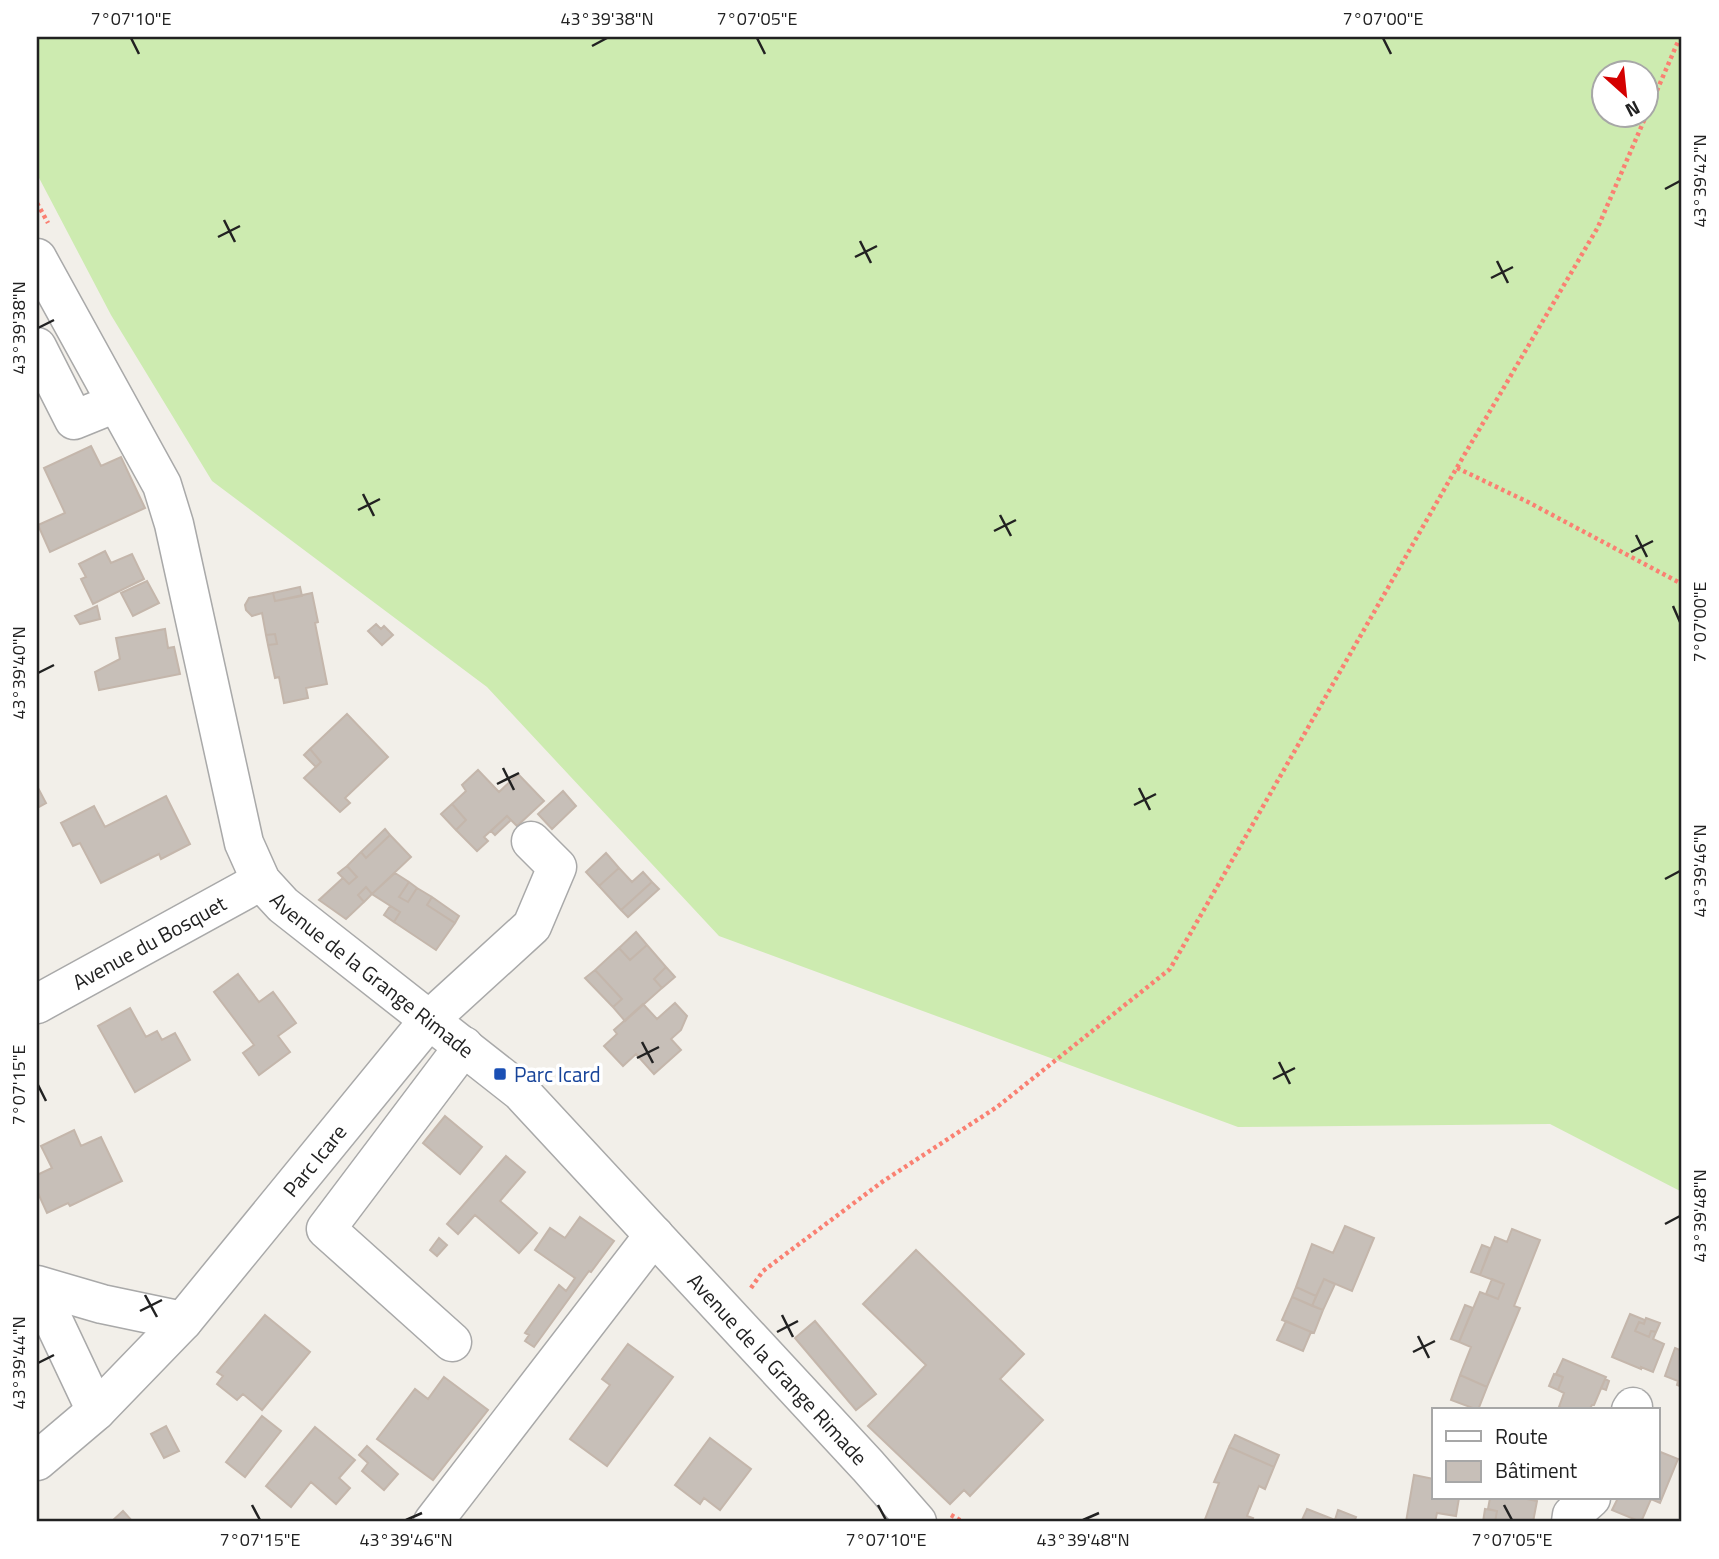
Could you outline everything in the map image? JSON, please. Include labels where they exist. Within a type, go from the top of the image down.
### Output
[{"type":"street","name":"Avenue de la Grange Rimade","points":[[43,242],[116,403],[162,485],[174,524],[244,843],[261,881],[284,905],[438,1012],[464,1046],[521,1092],[868,1466],[928,1515]]},
{"type":"street","points":[[37,347],[74,420],[116,403]]},
{"type":"street","name":"Parc Icare","points":[[37,1461],[96,1411],[183,1321],[438,1012],[532,926],[557,867],[531,841]]},
{"type":"street","name":"Avenue du Bosquet","points":[[37,1003],[261,881]]},
{"type":"street","points":[[452,1342],[326,1229],[464,1046]]},
{"type":"street","points":[[433,1522],[654,1235]]},
{"type":"street","points":[[37,1285],[102,1304],[183,1321]]},
{"type":"street","points":[[37,1285],[96,1411]]},
{"type":"street","points":[[1571,1522],[1572,1515],[1589,1500]]},
{"type":"path","points":[[744,1296],[764,1271],[882,1182],[997,1107],[1170,969],[1598,227],[1680,37]]},
{"type":"path","points":[[37,203],[43,242]]},
{"type":"path","points":[[1457,468],[1528,502],[1682,584]]},
{"type":"path","points":[[928,1515],[962,1522]]},
{"type":"green space","points":[[37,37],[1682,37],[1682,1192],[1550,1124],[1238,1127],[719,936],[487,687],[212,481],[111,315],[37,174]]},
{"type":"building","points":[[91,446],[101,466],[121,457],[145,508],[50,552],[38,525],[65,513],[44,468]]},
{"type":"building","points":[[105,551],[111,563],[132,554],[144,579],[93,604],[81,579],[86,577],[79,564]]},
{"type":"building","points":[[147,581],[159,603],[133,616],[121,593]]},
{"type":"building","points":[[300,587],[302,596],[275,601],[273,593]]},
{"type":"building","points":[[273,593],[275,601],[312,593],[327,684],[306,688],[308,698],[284,703],[268,645],[277,644],[275,634],[266,635],[262,613],[252,616],[246,610],[245,605],[249,598]]},
{"type":"building","points":[[97,606],[100,619],[80,624],[75,616]]},
{"type":"building","points":[[376,624],[381,629],[384,626],[393,635],[382,645],[368,631]]},
{"type":"building","points":[[165,629],[168,648],[174,647],[180,674],[99,690],[95,672],[120,659],[116,638]]},
{"type":"building","points":[[275,634],[277,644],[268,645],[266,635]]},
{"type":"building","points":[[347,714],[388,757],[345,798],[350,803],[340,812],[304,778],[321,762],[310,749]]},
{"type":"building","points":[[310,749],[321,762],[316,767],[304,755]]},
{"type":"building","points":[[478,770],[499,792],[518,774],[544,801],[517,826],[507,816],[484,837],[488,841],[477,851],[456,830],[466,820],[452,804],[466,791],[462,785]]},
{"type":"building","points":[[37,786],[46,803],[37,808]]},
{"type":"building","points":[[563,791],[576,806],[552,829],[538,814]]},
{"type":"building","points":[[166,796],[190,844],[161,859],[159,854],[101,883],[80,843],[73,846],[61,823],[94,806],[105,827]]},
{"type":"building","points":[[452,804],[466,820],[456,830],[441,814]]},
{"type":"building","points":[[507,816],[511,820],[495,835],[491,831]]},
{"type":"building","points":[[385,829],[390,835],[366,858],[361,852]]},
{"type":"building","points":[[390,835],[411,857],[372,894],[366,887],[358,895],[364,902],[346,919],[319,900],[343,878],[349,884],[357,877],[347,866],[361,852],[366,858]]},
{"type":"building","points":[[606,853],[619,868],[599,886],[586,872]]},
{"type":"building","points":[[347,866],[357,877],[349,884],[338,873]]},
{"type":"building","points":[[619,868],[632,882],[643,872],[652,882],[621,910],[599,886]]},
{"type":"building","points":[[395,873],[409,882],[399,897],[408,902],[417,888],[432,897],[427,905],[455,923],[436,950],[394,922],[400,912],[372,894]]},
{"type":"building","points":[[409,882],[417,888],[408,902],[399,897]]},
{"type":"building","points":[[652,882],[659,889],[628,917],[621,910]]},
{"type":"building","points":[[366,887],[372,894],[364,902],[358,895]]},
{"type":"building","points":[[432,897],[459,916],[455,923],[427,905]]},
{"type":"building","points":[[390,906],[400,912],[394,922],[384,915]]},
{"type":"building","points":[[636,932],[647,945],[630,960],[619,948]]},
{"type":"building","points":[[647,945],[666,967],[654,979],[662,988],[625,1021],[613,1007],[622,999],[595,970],[619,948],[630,960]]},
{"type":"building","points":[[666,967],[675,977],[662,988],[654,979]]},
{"type":"building","points":[[595,970],[622,999],[613,1007],[585,978]]},
{"type":"building","points":[[238,974],[259,1002],[273,992],[296,1023],[278,1036],[290,1052],[259,1075],[243,1053],[254,1045],[214,992]]},
{"type":"building","points":[[675,1003],[687,1016],[681,1030],[671,1039],[681,1050],[654,1074],[636,1054],[623,1066],[604,1046],[617,1034],[614,1030],[643,1004],[657,1019]]},
{"type":"building","points":[[130,1008],[146,1037],[157,1031],[162,1040],[175,1033],[190,1060],[135,1092],[98,1026]]},
{"type":"building","points":[[445,1116],[482,1147],[460,1174],[423,1143]]},
{"type":"building","points":[[74,1130],[81,1146],[101,1137],[122,1181],[70,1206],[68,1203],[47,1213],[37,1191],[37,1175],[52,1168],[41,1146]]},
{"type":"building","points":[[506,1156],[525,1172],[500,1201],[537,1233],[519,1253],[475,1215],[458,1234],[447,1224]]},
{"type":"building","points":[[580,1217],[614,1241],[534,1347],[525,1341],[529,1335],[525,1333],[559,1285],[566,1291],[575,1278],[535,1250],[550,1228],[565,1238]]},
{"type":"building","points":[[1345,1226],[1374,1238],[1352,1291],[1324,1279],[1316,1296],[1296,1287],[1312,1244],[1333,1253]]},
{"type":"building","points":[[1512,1229],[1540,1240],[1514,1306],[1520,1308],[1487,1387],[1460,1375],[1471,1347],[1459,1342],[1480,1292],[1498,1299],[1504,1284],[1480,1275],[1495,1237],[1507,1242]]},
{"type":"building","points":[[439,1238],[447,1245],[437,1256],[430,1250]]},
{"type":"building","points":[[1482,1245],[1490,1248],[1480,1275],[1471,1272]]},
{"type":"building","points":[[916,1250],[1024,1354],[1000,1379],[1043,1420],[970,1496],[964,1490],[950,1504],[868,1426],[926,1365],[863,1304]]},
{"type":"building","points":[[1324,1279],[1335,1284],[1323,1310],[1312,1306]]},
{"type":"building","points":[[1492,1279],[1504,1284],[1498,1299],[1486,1294]]},
{"type":"building","points":[[1296,1287],[1316,1296],[1312,1306],[1292,1297]]},
{"type":"building","points":[[1292,1297],[1323,1310],[1314,1333],[1282,1320]]},
{"type":"building","points":[[1465,1305],[1473,1308],[1459,1342],[1451,1339]]},
{"type":"building","points":[[1630,1314],[1645,1320],[1644,1324],[1639,1322],[1635,1331],[1649,1337],[1651,1331],[1656,1332],[1653,1339],[1664,1344],[1653,1372],[1612,1357]]},
{"type":"building","points":[[265,1315],[310,1352],[262,1410],[243,1394],[237,1400],[217,1384],[223,1376],[217,1372]]},
{"type":"building","points":[[1646,1318],[1660,1323],[1656,1332],[1651,1331],[1649,1337],[1635,1331],[1639,1322],[1644,1324]]},
{"type":"building","points":[[815,1321],[876,1394],[856,1410],[795,1338]]},
{"type":"building","points":[[1286,1321],[1311,1332],[1303,1351],[1277,1340]]},
{"type":"building","points":[[628,1344],[673,1377],[607,1466],[570,1439],[610,1385],[602,1379]]},
{"type":"building","points":[[1675,1348],[1682,1351],[1682,1387],[1677,1385],[1678,1381],[1665,1376]]},
{"type":"building","points":[[1563,1359],[1606,1377],[1590,1408],[1562,1408],[1559,1407],[1564,1393],[1558,1390],[1563,1377],[1556,1374]]},
{"type":"building","points":[[1554,1374],[1563,1377],[1558,1390],[1549,1386]]},
{"type":"building","points":[[1460,1375],[1487,1387],[1479,1408],[1451,1400]]},
{"type":"building","points":[[444,1377],[488,1410],[433,1480],[377,1439],[415,1389],[428,1399]]},
{"type":"building","points":[[1605,1379],[1609,1381],[1606,1390],[1601,1388]]},
{"type":"building","points":[[262,1416],[281,1431],[245,1477],[226,1462]]},
{"type":"building","points":[[166,1426],[179,1451],[164,1458],[151,1434]]},
{"type":"building","points":[[315,1427],[355,1460],[339,1478],[350,1488],[336,1504],[311,1482],[291,1507],[266,1486]]},
{"type":"building","points":[[1235,1435],[1279,1455],[1274,1467],[1229,1447]]},
{"type":"building","points":[[710,1438],[751,1469],[720,1510],[704,1498],[700,1504],[675,1485]]},
{"type":"building","points":[[367,1446],[398,1474],[384,1490],[362,1471],[368,1463],[359,1455]]},
{"type":"building","points":[[1229,1447],[1274,1467],[1265,1489],[1259,1486],[1247,1516],[1253,1518],[1251,1522],[1204,1522],[1219,1483],[1214,1482]]},
{"type":"building","points":[[1660,1452],[1678,1459],[1660,1503],[1653,1500],[1660,1500]]},
{"type":"building","points":[[1414,1475],[1432,1479],[1432,1500],[1459,1500],[1456,1516],[1437,1513],[1435,1522],[1406,1522]]},
{"type":"building","points":[[1490,1500],[1537,1501],[1533,1522],[1495,1522],[1497,1511],[1488,1509]]},
{"type":"building","points":[[1617,1500],[1651,1500],[1641,1522],[1612,1510]]},
{"type":"building","points":[[1307,1509],[1335,1520],[1341,1522],[1301,1522]]},
{"type":"building","points":[[1485,1509],[1497,1511],[1495,1522],[1483,1522]]},
{"type":"building","points":[[1338,1510],[1356,1517],[1354,1522],[1335,1520]]},
{"type":"building","points":[[123,1511],[133,1522],[111,1522]]},
{"type":"place","name":"Parc Icard","points":[[500,1074]]}]
